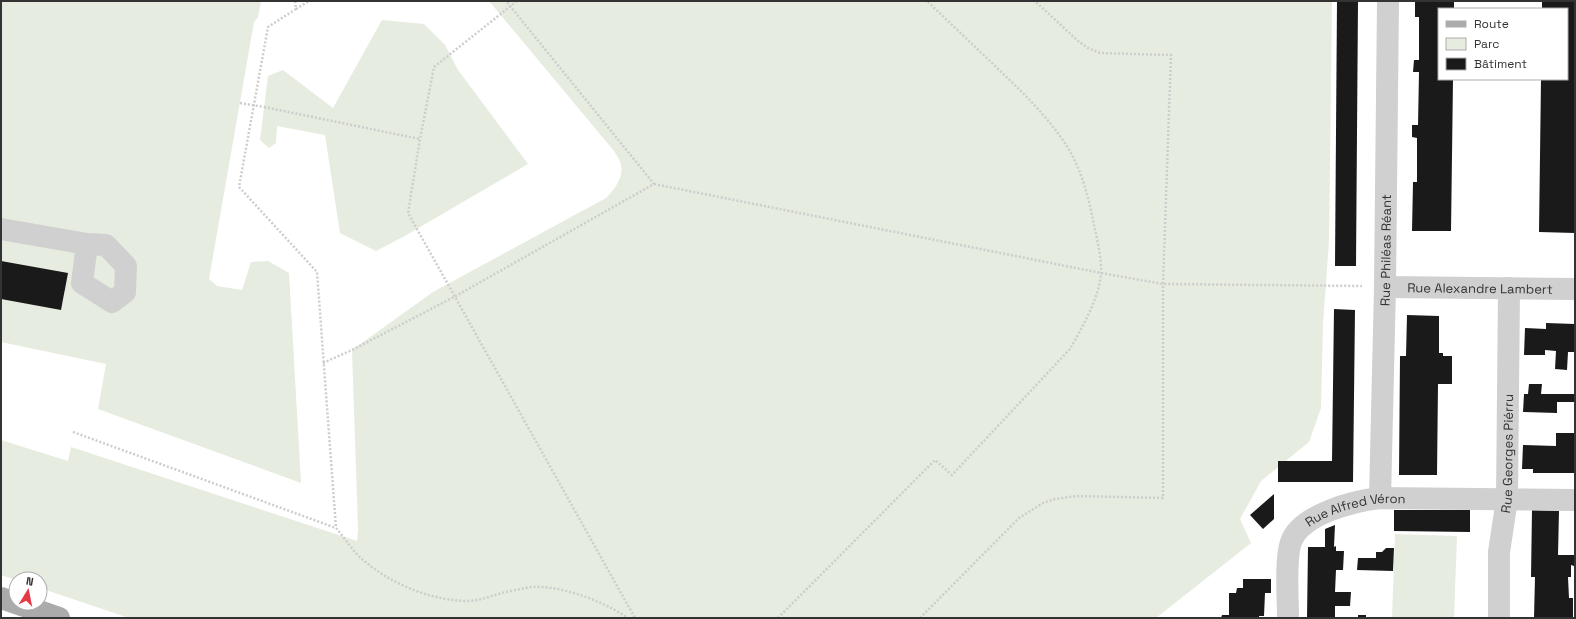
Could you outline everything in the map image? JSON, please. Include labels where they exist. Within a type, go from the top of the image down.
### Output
[{"type":"main road","points":[[1,598],[59,618]]},
{"type":"street","name":"Rue Philéas Réant","points":[[1380,498],[1385,287],[1388,1]]},
{"type":"street","points":[[1,229],[88,244]]},
{"type":"street","name":"Rue Alexandre Lambert","points":[[1385,287],[1575,289]]},
{"type":"street","name":"Rue Georges Piérru","points":[[1499,618],[1499,552],[1506,499],[1509,288]]},
{"type":"street","name":"Rue Alfred Véron","points":[[1288,618],[1288,556],[1290,542],[1296,532],[1303,525],[1336,508],[1353,502],[1380,498],[1575,500]]},
{"type":"path","points":[[295,1],[296,9]]},
{"type":"path","points":[[309,1],[268,27],[240,187],[317,272],[336,528]]},
{"type":"path","points":[[506,1],[654,184],[1163,284],[1385,287]]},
{"type":"path","points":[[517,1],[434,68],[420,138],[408,213],[635,618]]},
{"type":"path","points":[[778,618],[935,460],[952,475],[1070,349],[1086,319],[1101,273],[1090,205],[1069,149],[1054,127],[1034,105],[927,1]]},
{"type":"path","points":[[920,618],[1019,518],[1042,503],[1055,499],[1077,496],[1163,498],[1163,284],[1171,55],[1100,53],[1088,48],[1078,41],[1035,1]]},
{"type":"path","points":[[240,103],[420,138]]},
{"type":"path","points":[[323,362],[352,350],[454,297],[654,184]]},
{"type":"path","points":[[74,432],[336,528],[363,560],[390,578],[415,590],[446,599],[467,601],[488,598],[532,587],[557,590],[583,596],[614,609],[628,618]]},
{"type":"green space","points":[[1,1],[261,1],[258,17],[254,22],[209,279],[217,286],[242,290],[251,262],[268,261],[289,273],[301,483],[98,409],[106,364],[1,342]]},
{"type":"green space","points":[[489,1],[1332,1],[1329,241],[1323,324],[1321,408],[1309,442],[1261,481],[1240,519],[1251,543],[1156,618],[129,618],[48,591],[48,571],[8,571],[8,577],[1,575],[1,440],[68,461],[71,447],[357,541],[358,529],[352,350],[433,292],[606,198],[615,188],[622,171],[621,164],[614,151]]},
{"type":"green space","points":[[382,20],[424,24],[445,45],[458,70],[528,164],[403,237],[376,251],[340,233],[325,135],[277,126],[276,143],[269,148],[260,140],[268,76],[283,70],[333,108]]},
{"type":"green space","points":[[1395,534],[1457,536],[1454,618],[1392,618]]},
{"type":"building","points":[[1337,1],[1358,1],[1356,266],[1335,266]]},
{"type":"building","points":[[1415,1],[1454,1],[1454,8],[1438,8],[1438,80],[1453,80],[1451,231],[1412,231],[1413,182],[1417,182],[1417,138],[1412,137],[1412,125],[1418,125],[1419,72],[1413,72],[1414,60],[1419,60],[1419,17],[1415,17]]},
{"type":"building","points":[[1542,1],[1575,1],[1575,233],[1539,232],[1541,80],[1568,80],[1568,8],[1542,8]]},
{"type":"building","points":[[1,261],[68,273],[61,310],[1,299]]},
{"type":"building","points":[[1334,309],[1355,310],[1353,482],[1278,482],[1278,461],[1332,461]]},
{"type":"building","points":[[1407,315],[1439,316],[1439,353],[1443,353],[1443,356],[1452,356],[1452,384],[1438,384],[1437,475],[1399,475],[1400,356],[1406,356]]},
{"type":"building","points":[[1546,323],[1575,324],[1575,352],[1568,352],[1567,370],[1555,369],[1556,351],[1545,350],[1545,355],[1524,355],[1525,328],[1546,329]]},
{"type":"building","points":[[1529,384],[1542,384],[1541,394],[1575,394],[1575,402],[1557,402],[1557,413],[1523,412],[1524,394],[1528,394]]},
{"type":"building","points":[[1556,433],[1575,433],[1575,473],[1533,473],[1533,469],[1522,469],[1523,445],[1556,446]]},
{"type":"building","points":[[1274,494],[1274,519],[1263,529],[1250,515]]},
{"type":"building","points":[[1394,510],[1470,510],[1470,532],[1394,531]]},
{"type":"building","points":[[1532,510],[1559,511],[1558,555],[1574,555],[1574,566],[1571,565],[1571,577],[1568,577],[1569,598],[1573,598],[1573,618],[1534,618],[1535,577],[1531,577]]},
{"type":"building","points":[[1335,525],[1334,547],[1336,546],[1336,551],[1344,551],[1343,570],[1336,570],[1335,592],[1351,592],[1350,606],[1335,606],[1335,618],[1307,618],[1308,547],[1325,547],[1325,529]]},
{"type":"building","points":[[1386,548],[1394,548],[1393,571],[1357,570],[1358,558],[1376,558],[1376,552],[1382,552]]},
{"type":"building","points":[[1243,579],[1271,579],[1271,593],[1265,593],[1264,616],[1259,616],[1259,618],[1221,618],[1222,615],[1229,615],[1229,593],[1236,593],[1237,588],[1243,588]]},
{"type":"building","points":[[1358,615],[1366,615],[1366,618],[1358,618]]}]
